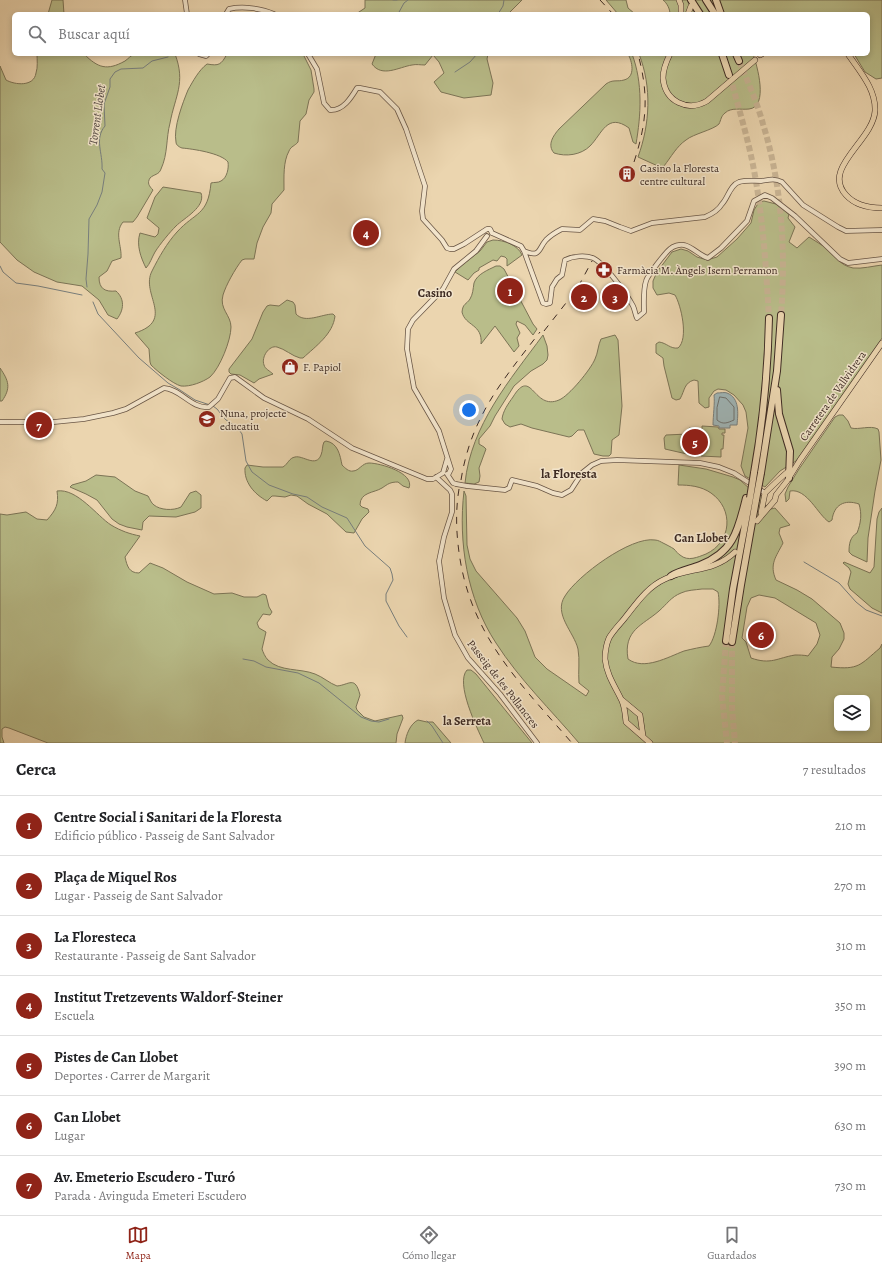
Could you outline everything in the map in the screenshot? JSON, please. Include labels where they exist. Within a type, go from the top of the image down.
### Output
[{"type":"highway","points":[[706,0],[714,12]]},
{"type":"highway","points":[[716,0],[720,12]]},
{"type":"highway","points":[[692,2],[699,12]]},
{"type":"highway","points":[[692,2],[702,12]]},
{"type":"highway","points":[[723,56],[729,75]]},
{"type":"highway","points":[[737,56],[739,61]]},
{"type":"highway","points":[[781,315],[777,371],[779,414],[790,451],[789,478]]},
{"type":"highway","points":[[732,642],[760,443],[767,373],[769,318]]},
{"type":"highway","points":[[726,641],[733,589],[777,371]]},
{"type":"highway","points":[[671,576],[680,571],[708,562],[722,553],[736,535],[751,499]]},
{"type":"main road","points":[[680,2],[681,12]]},
{"type":"main road","points":[[689,12],[692,2]]},
{"type":"main road","points":[[669,56],[664,70],[665,85],[672,98],[687,106],[699,105],[707,101],[755,60]]},
{"type":"main road","points":[[849,56],[870,87],[875,101],[875,112],[869,129],[840,171],[840,185],[845,194],[856,202],[866,207],[882,208]]},
{"type":"main road","name":"Carretera de Vallvidrera","points":[[800,460],[882,343]]},
{"type":"main road","points":[[800,460],[774,500],[759,519],[766,493],[779,478],[800,460]]},
{"type":"main road","points":[[766,493],[774,491],[776,495]]},
{"type":"main road","points":[[766,493],[768,501],[772,501]]},
{"type":"main road","points":[[643,736],[640,715],[622,700],[612,684],[607,668],[605,654],[608,640],[644,594],[657,583],[671,576],[716,566],[724,562],[735,552]]},
{"type":"main road","points":[[622,700],[626,722],[650,743]]},
{"type":"main road","points":[[626,716],[629,712],[634,711]]},
{"type":"main road","points":[[630,726],[637,726],[640,721]]},
{"type":"street","points":[[185,0],[187,12]]},
{"type":"street","points":[[680,2],[687,8],[692,2]]},
{"type":"street","points":[[227,12],[229,9],[237,7],[268,12]]},
{"type":"street","points":[[309,56],[317,69],[324,103],[330,110],[335,111],[342,107],[351,98],[357,88],[377,91],[397,109],[406,129],[425,186],[422,211],[423,219],[442,240],[447,248],[454,249],[489,228],[492,234],[521,246],[543,303],[550,303],[552,288],[554,283],[562,275],[566,260],[570,258],[587,256],[594,259],[608,272],[629,299],[637,318],[644,312],[645,286],[647,278],[669,249],[680,245],[685,245],[708,258],[721,248],[747,221],[754,201],[765,195],[772,198],[795,216],[840,259],[848,263],[882,259]]},
{"type":"street","points":[[755,60],[760,56]]},
{"type":"street","points":[[524,251],[530,253],[541,251],[545,241],[562,229],[580,230],[593,219],[605,221],[631,230],[652,223],[705,217],[712,214],[723,204],[732,188],[737,183],[748,180],[760,181],[770,179],[782,182],[803,205],[825,220],[846,231],[882,230]]},
{"type":"street","points":[[484,231],[484,234],[487,236]]},
{"type":"street","points":[[448,475],[451,469],[444,443],[436,423],[414,388],[407,349],[408,329],[413,320],[443,288],[454,269],[476,251],[487,236],[492,234]]},
{"type":"street","points":[[0,422],[54,422],[84,419],[113,413],[126,409],[164,388],[172,390],[195,405],[202,407],[210,406],[218,399],[228,380],[231,377],[235,377],[264,398],[308,419],[352,448],[424,478],[434,478],[443,473],[447,458]]},
{"type":"street","points":[[443,473],[448,475],[456,484],[505,490],[509,488],[512,480],[537,486],[552,493],[562,495],[571,490],[588,468],[601,461],[617,460],[700,463],[734,472],[766,493]]},
{"type":"street","name":"Passeig de les Pollancres","points":[[434,478],[450,490],[452,494],[452,512],[444,537],[439,561],[444,598],[455,635],[461,648],[472,663],[500,694],[537,743]]},
{"type":"green space","points":[[52,0],[63,0],[64,12],[49,12]]},
{"type":"green space","points":[[365,0],[522,0],[510,12],[359,12],[365,8]]},
{"type":"green space","points":[[606,0],[626,0],[628,8],[633,12],[616,12]]},
{"type":"green space","points":[[663,0],[882,0],[882,78],[876,79],[865,72],[855,56],[870,56],[870,12],[670,12],[666,3]]},
{"type":"green space","points":[[37,56],[86,56],[98,65],[108,67],[119,64],[131,56],[176,56],[180,73],[180,81],[172,113],[163,163],[160,171],[149,180],[150,187],[153,190],[137,217],[133,222],[123,222],[120,226],[119,235],[121,258],[112,261],[107,271],[99,277],[101,287],[103,289],[116,291],[121,297],[122,308],[117,319],[108,315],[99,300],[82,286],[57,282],[34,272],[17,260],[0,242],[0,66],[6,80],[24,84],[35,78]]},
{"type":"green space","points":[[226,56],[304,56],[311,70],[314,92],[309,100],[306,114],[300,121],[298,142],[291,148],[287,155],[284,170],[284,190],[272,204],[271,213],[263,227],[257,243],[254,259],[242,260],[231,277],[223,295],[222,300],[229,319],[231,333],[221,361],[214,373],[207,379],[192,385],[181,386],[161,374],[151,365],[149,349],[135,333],[147,328],[153,321],[155,314],[150,289],[150,280],[152,271],[160,255],[177,232],[204,208],[207,202],[211,183],[223,180],[227,173],[228,162],[224,159],[206,152],[181,148],[177,144],[175,136],[181,108],[194,79],[201,69],[207,64],[217,65]]},
{"type":"green space","points":[[375,56],[432,56],[425,65],[414,65],[386,71],[376,68],[372,64]]},
{"type":"green space","points":[[434,56],[488,56],[493,83],[491,95],[464,98],[441,92],[434,82],[444,73],[439,62]]},
{"type":"green space","points":[[629,56],[633,56],[636,65],[640,99],[636,144],[633,142],[629,128],[615,122],[606,126],[586,149],[578,153],[568,155],[554,153],[551,144],[559,129],[608,82],[628,78],[632,72]]},
{"type":"green space","points":[[640,56],[754,56],[759,76],[759,101],[755,107],[749,109],[733,109],[727,111],[723,115],[719,124],[683,142],[664,166],[660,167],[638,157],[645,132],[648,106],[648,92]]},
{"type":"green space","points":[[163,187],[201,193],[202,198],[193,212],[176,226],[162,242],[146,268],[140,251],[140,233],[155,237],[158,234],[159,228],[147,218],[155,197]]},
{"type":"green space","points":[[764,201],[776,204],[789,214],[788,218],[795,227],[789,242],[797,248],[809,237],[828,249],[841,263],[848,267],[860,268],[882,265],[882,338],[796,461],[780,471],[765,487],[745,476],[741,466],[748,428],[746,412],[743,405],[734,395],[726,390],[718,389],[714,391],[709,398],[709,407],[705,408],[699,403],[698,381],[694,380],[686,385],[680,399],[676,400],[672,398],[663,358],[656,353],[656,344],[659,342],[673,348],[678,348],[683,337],[683,322],[680,306],[675,295],[669,293],[657,295],[653,288],[653,281],[657,272],[672,252],[681,249],[707,260],[717,257],[737,239],[751,223],[754,210],[759,202]]},
{"type":"green space","points":[[493,240],[502,241],[514,246],[522,255],[507,266],[507,259],[501,256],[497,261],[493,260],[479,268],[479,270],[468,280],[455,272],[480,251],[487,242]]},
{"type":"green space","points":[[496,266],[500,266],[504,269],[537,329],[533,335],[525,325],[517,321],[516,324],[520,333],[517,338],[519,346],[514,352],[495,326],[481,344],[481,337],[477,329],[464,317],[462,312],[462,309],[471,297],[475,280],[483,273]]},
{"type":"green space","points":[[287,300],[293,302],[295,305],[296,314],[300,317],[314,318],[333,314],[335,316],[334,322],[327,334],[303,358],[297,357],[277,347],[271,348],[266,352],[263,362],[265,368],[273,374],[259,379],[254,383],[240,375],[231,374],[229,369],[252,339],[267,306],[279,306]]},
{"type":"green space","points":[[543,335],[547,346],[547,360],[531,371],[514,386],[490,426],[479,439],[479,444],[486,449],[479,468],[479,482],[474,484],[465,483],[475,442],[494,404],[505,386]]},
{"type":"green space","points":[[615,335],[618,340],[622,406],[619,435],[612,440],[611,454],[609,456],[594,454],[584,430],[578,430],[569,437],[521,424],[510,427],[505,424],[502,419],[503,413],[519,389],[525,386],[529,387],[538,396],[550,402],[563,398],[574,388],[593,363],[601,339]]},
{"type":"green space","points":[[0,368],[8,384],[7,392],[2,401],[0,401]]},
{"type":"green space","points":[[843,415],[851,428],[875,428],[878,429],[879,432],[881,460],[868,538],[867,562],[849,552],[850,541],[857,533],[860,522],[861,511],[859,504],[849,502],[841,504],[835,510],[832,520],[829,522],[807,498],[796,491],[790,491],[789,499],[786,502],[785,494],[788,487],[835,417]]},
{"type":"green space","points":[[702,426],[725,429],[725,433],[722,433],[722,435],[724,435],[721,457],[688,454],[689,428],[702,429]]},
{"type":"green space","points":[[688,434],[687,454],[665,449],[664,438],[666,435]]},
{"type":"green space","points":[[326,441],[330,442],[336,447],[342,465],[349,470],[355,471],[364,464],[374,463],[402,473],[407,478],[409,483],[409,488],[398,482],[393,482],[379,490],[365,495],[362,498],[360,505],[368,509],[369,512],[362,519],[354,533],[346,532],[327,514],[308,504],[297,496],[272,496],[267,501],[254,491],[246,478],[245,468],[247,465],[283,467],[295,457],[316,461],[321,455],[323,444]]},
{"type":"green space","points":[[679,465],[706,469],[740,480],[750,489],[763,496],[762,503],[771,509],[775,508],[790,525],[780,528],[779,533],[783,543],[774,561],[774,574],[776,580],[812,599],[840,623],[844,633],[844,639],[839,649],[832,657],[831,667],[854,667],[868,659],[880,648],[882,644],[882,743],[579,743],[505,656],[486,626],[478,608],[467,570],[462,530],[464,491],[466,496],[467,545],[470,559],[476,571],[517,618],[525,631],[535,657],[547,669],[586,696],[589,691],[579,683],[578,649],[561,609],[565,596],[571,588],[592,568],[632,544],[645,540],[657,540],[674,549],[683,557],[690,559],[706,554],[715,549],[725,534],[727,525],[724,508],[711,493],[699,487],[678,485]],"holes":[[[713,589],[718,592],[719,612],[714,635],[709,646],[684,651],[656,662],[641,664],[628,659],[627,649],[628,641],[631,635],[636,629],[672,599],[686,591]],[[759,595],[775,598],[816,623],[820,635],[817,644],[808,656],[795,655],[769,661],[751,658],[746,642],[742,638],[747,607],[751,598]]]},
{"type":"green space","points":[[96,475],[115,477],[135,491],[148,496],[153,504],[163,509],[174,509],[181,507],[190,493],[196,491],[201,495],[201,508],[195,512],[176,517],[149,516],[143,522],[142,530],[127,527],[112,519],[97,500],[70,487],[86,481]]},
{"type":"green space","points":[[57,491],[64,491],[72,494],[79,498],[111,525],[118,529],[140,536],[125,557],[128,566],[133,572],[139,573],[150,563],[214,594],[232,593],[244,597],[257,597],[263,594],[266,595],[272,612],[270,615],[263,614],[257,623],[259,628],[266,632],[262,649],[267,659],[273,664],[284,668],[315,674],[337,686],[354,683],[360,695],[356,707],[364,717],[375,721],[402,715],[403,718],[397,734],[396,743],[48,743],[5,727],[2,729],[4,743],[0,743],[0,514],[7,515],[26,512],[37,519],[47,520],[56,507],[58,500]]},
{"type":"green space","points":[[882,508],[882,613],[872,608],[850,589],[848,584],[851,572],[843,563],[844,562],[870,573],[874,567],[877,519]]},
{"type":"green space","points":[[467,670],[471,670],[476,674],[532,743],[484,743],[472,717],[465,695],[464,676]]},
{"type":"green space","points":[[418,720],[433,722],[451,743],[405,743],[409,730]]},
{"type":"water","points":[[717,393],[726,393],[731,395],[736,402],[738,416],[737,425],[730,425],[730,428],[719,428],[719,426],[713,425],[714,395]]},
{"type":"waterway","points":[[399,12],[404,3],[408,0]]},
{"type":"waterway","points":[[499,12],[503,6],[504,0]]},
{"type":"waterway","points":[[455,72],[470,62],[475,56]]},
{"type":"waterway","name":"Torrent Llobet","points":[[87,287],[86,279],[89,219],[102,192],[105,173],[102,169],[99,141],[105,126],[104,104],[110,87],[110,79],[115,72],[121,69],[143,68],[152,61],[168,57]]},
{"type":"waterway","points":[[0,266],[3,272],[16,283],[82,295]]},
{"type":"waterway","points":[[93,302],[98,314],[139,358],[168,383],[195,400],[210,405]]},
{"type":"waterway","points":[[213,406],[226,420],[237,427],[242,434],[246,461],[252,472],[269,485],[293,494],[307,497],[322,507],[347,518],[365,546],[390,568],[393,580],[386,594],[386,601],[399,626],[407,637]]},
{"type":"waterway","points":[[804,562],[839,583],[856,602],[866,610],[882,616]]},
{"type":"waterway","points":[[243,659],[254,661],[266,667],[298,673],[319,683],[361,717],[379,722],[389,719]]},
{"type":"waterway","points":[[427,721],[443,743]]},
{"type":"tunnel","points":[[739,61],[761,116],[775,171],[783,242],[781,315]]},
{"type":"tunnel","points":[[730,76],[753,165],[764,242],[769,318]]},
{"type":"tunnel","points":[[726,641],[722,696],[727,743]]},
{"type":"tunnel","points":[[732,642],[732,708],[735,743]]},
{"type":"railway","points":[[600,0],[611,12]]},
{"type":"railway","points":[[634,162],[642,134],[645,108],[644,83],[639,56]]},
{"type":"railway","points":[[544,331],[577,289],[592,261]]},
{"type":"railway","points":[[461,480],[472,437],[480,418],[501,384],[540,332]]},
{"type":"railway","points":[[459,489],[457,503],[458,544],[463,575],[472,603],[484,629],[514,676],[572,743]]},
{"type":"place","name":"Casino la Floresta centre cultural","points":[[627,174]]},
{"type":"place","name":"Institut Tretzevents Waldorf-Steiner","points":[[366,233]]},
{"type":"place","name":"Farmàcia M. Àngels Isern Perramon","points":[[604,270]]},
{"type":"place","name":"Centre Social i Sanitari de la Floresta","points":[[510,291]]},
{"type":"place","name":"Plaça de Miquel Ros","points":[[584,297]]},
{"type":"place","name":"La Floresteca","points":[[615,297]]},
{"type":"place","name":"F. Papiol","points":[[290,367]]},
{"type":"place","name":"Nuna, projecte educatiu","points":[[207,419]]},
{"type":"place","name":"Av. Emeterio Escudero - Turó","points":[[39,425]]},
{"type":"place","name":"Pistes de Can Llobet","points":[[695,442]]},
{"type":"place","name":"Can Llobet","points":[[761,635]]},
{"type":"district","name":"Casino","points":[[435,293]]},
{"type":"district","name":"la Floresta","points":[[569,473]]},
{"type":"district","name":"Can Llobet","points":[[701,538]]},
{"type":"district","name":"la Serreta","points":[[467,721]]}]
